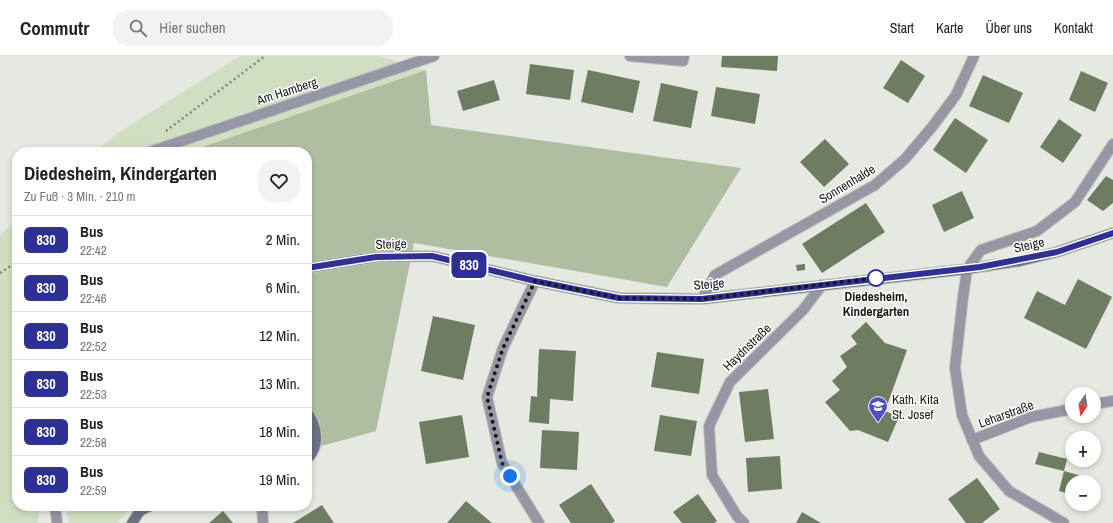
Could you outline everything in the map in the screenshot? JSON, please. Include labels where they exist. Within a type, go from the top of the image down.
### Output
[{"type":"street","name":"Am Hamberg","points":[[164,147],[434,56]]},
{"type":"street","points":[[630,56],[682,61],[684,56]]},
{"type":"street","name":"Sonnenhalde","points":[[702,299],[715,275],[875,185],[899,164],[932,128],[956,95],[974,56]]},
{"type":"street","points":[[1064,523],[1009,491],[979,456],[962,415],[955,368],[967,269],[981,250],[1037,231],[1075,202],[1113,144]]},
{"type":"street","name":"Steige","points":[[312,267],[376,257],[432,256],[535,281],[619,298],[702,299],[967,269],[1020,261],[1057,252],[1113,233]]},
{"type":"street","points":[[535,281],[503,348],[487,397],[502,463],[539,523]]},
{"type":"street","name":"Haydnstraße","points":[[744,523],[737,516],[712,475],[709,426],[730,382],[803,310],[822,285]]},
{"type":"street","points":[[1101,403],[1113,401]]},
{"type":"street","name":"Leharstraße","points":[[972,440],[1031,416],[1065,410]]},
{"type":"street","points":[[312,422],[316,430],[315,450],[312,453]]},
{"type":"street","points":[[55,511],[56,523]]},
{"type":"street","points":[[132,523],[142,511]]},
{"type":"street","points":[[262,511],[263,523]]},
{"type":"path","points":[[164,132],[265,56]]},
{"type":"path","points":[[0,273],[12,265]]},
{"type":"green space","points":[[240,56],[378,56],[426,70],[203,147],[101,147],[116,134]]},
{"type":"green space","points":[[426,70],[431,125],[741,168],[667,287],[414,243],[376,431],[312,449],[312,147],[203,147]]},
{"type":"green space","points":[[12,224],[12,511],[39,511],[38,523],[0,523],[0,235]]},
{"type":"green space","points":[[67,511],[128,511],[117,523],[69,523]]},
{"type":"building","points":[[722,56],[778,56],[777,71],[721,67]]},
{"type":"building","points":[[901,60],[925,76],[908,103],[883,88]]},
{"type":"building","points":[[530,64],[574,70],[570,100],[526,94]]},
{"type":"building","points":[[588,70],[640,81],[633,113],[581,102]]},
{"type":"building","points":[[1081,71],[1108,83],[1095,112],[1069,100]]},
{"type":"building","points":[[983,75],[1023,93],[1009,123],[969,106]]},
{"type":"building","points":[[494,80],[500,100],[463,111],[457,91]]},
{"type":"building","points":[[661,83],[698,91],[691,128],[653,121]]},
{"type":"building","points":[[716,87],[760,94],[755,124],[711,116]]},
{"type":"building","points":[[955,118],[988,140],[966,173],[933,150]]},
{"type":"building","points":[[1059,119],[1082,135],[1063,163],[1040,147]]},
{"type":"building","points":[[825,139],[849,164],[824,187],[800,162]]},
{"type":"building","points":[[1106,176],[1113,180],[1113,203],[1103,211],[1087,200]]},
{"type":"building","points":[[962,191],[974,218],[944,232],[932,205]]},
{"type":"building","points":[[866,203],[885,232],[822,273],[802,244]]},
{"type":"building","points":[[805,264],[805,270],[797,271],[796,265]]},
{"type":"building","points":[[1078,279],[1112,297],[1086,349],[1024,318],[1037,291],[1065,305]]},
{"type":"building","points":[[433,316],[475,325],[463,380],[421,371]]},
{"type":"building","points":[[866,322],[885,343],[907,350],[885,411],[899,417],[888,442],[858,430],[850,431],[825,402],[840,390],[832,381],[847,367],[840,356],[857,344],[851,336]]},
{"type":"building","points":[[539,349],[576,351],[573,401],[550,399],[549,424],[529,422],[531,396],[537,397]]},
{"type":"building","points":[[657,352],[704,359],[699,394],[651,387]]},
{"type":"building","points":[[768,389],[774,439],[745,442],[739,392]]},
{"type":"building","points":[[462,415],[469,457],[426,464],[419,422]]},
{"type":"building","points":[[660,415],[697,421],[691,456],[654,451]]},
{"type":"building","points":[[542,430],[579,432],[577,470],[540,468]]},
{"type":"building","points":[[1039,452],[1065,458],[1064,471],[1035,464]]},
{"type":"building","points":[[780,456],[782,489],[748,492],[746,458]]},
{"type":"building","points":[[1064,471],[1078,475],[1065,475],[1065,493],[1059,491]]},
{"type":"building","points":[[977,478],[1000,509],[982,523],[966,523],[948,499]]},
{"type":"building","points":[[591,484],[615,521],[612,523],[571,523],[559,505]]},
{"type":"building","points":[[698,494],[717,521],[714,523],[682,523],[673,512]]},
{"type":"building","points":[[466,501],[492,523],[447,523]]},
{"type":"building","points":[[322,505],[334,523],[293,523]]},
{"type":"building","points":[[223,511],[233,523],[209,523]]},
{"type":"building","points":[[802,512],[821,523],[796,523]]},
{"type":"bus line","name":"830","points":[[312,267],[376,257],[432,256],[535,281],[619,298],[702,299],[967,269],[1020,261],[1057,252],[1113,233]]},
{"type":"place","name":"Diedesheim, Kindergarten","points":[[876,278]]},
{"type":"place","name":"Kath. Kita St. Josef","points":[[878,423]]},
{"type":"route","points":[[510,476],[502,463],[487,397],[503,348],[535,281],[619,298],[702,299],[876,278]]}]
